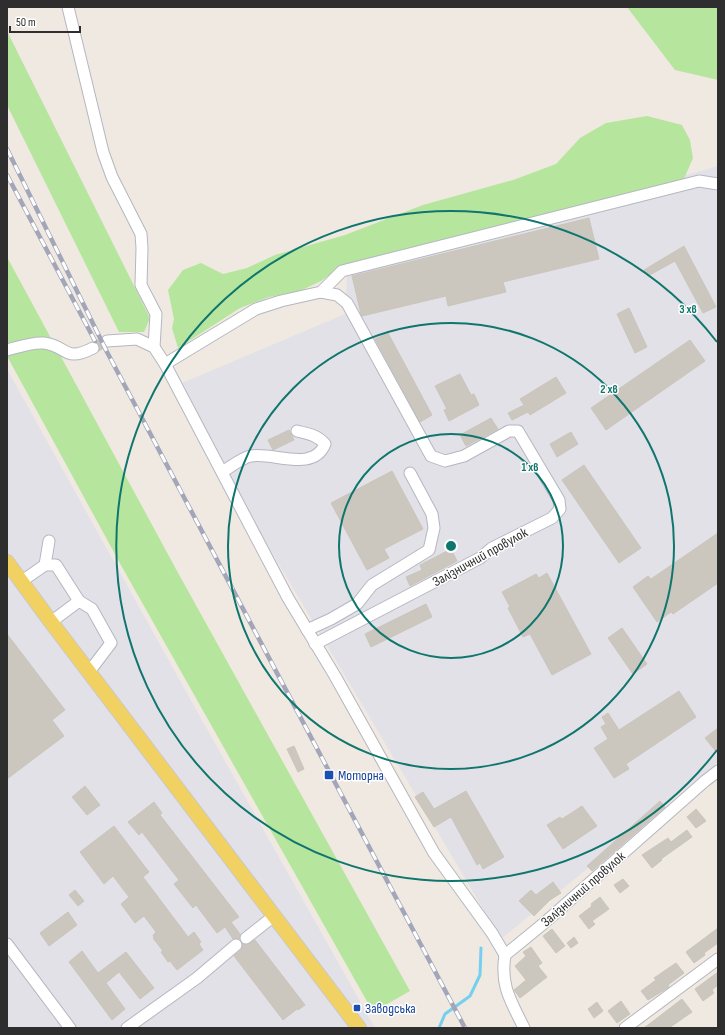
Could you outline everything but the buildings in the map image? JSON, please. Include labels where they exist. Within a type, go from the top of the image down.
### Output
[{"type":"main road","points":[[7,562],[359,1028]]},
{"type":"street","points":[[68,7],[103,152],[112,177],[141,234],[141,285],[156,314],[154,347]]},
{"type":"street","points":[[165,364],[256,309],[281,301],[321,292],[342,271],[699,181],[718,184]]},
{"type":"street","name":"Залізничний провулок","points":[[315,644],[480,558],[492,548],[552,518],[560,509],[559,500],[518,432],[514,430],[508,431],[464,456],[445,461],[431,456],[347,303],[336,295],[321,292]]},
{"type":"street","points":[[107,341],[137,339],[154,347],[165,364],[288,598],[335,676],[434,853],[492,933],[505,955],[503,968],[506,990],[524,1028]]},
{"type":"street","points":[[7,350],[36,343],[44,343],[77,355],[93,348]]},
{"type":"street","points":[[222,472],[251,456],[267,456],[292,460],[311,458],[322,451],[325,444],[320,438],[298,432]]},
{"type":"street","points":[[307,630],[357,604],[372,585],[429,550],[434,528],[432,514],[410,473]]},
{"type":"street","points":[[45,565],[49,541]]},
{"type":"street","points":[[22,581],[45,565],[56,565],[79,601],[92,609],[111,643],[89,672]]},
{"type":"street","points":[[51,622],[79,601]]},
{"type":"street","name":"Залізничний провулок","points":[[505,955],[543,924],[705,781],[718,772]]},
{"type":"street","points":[[127,1028],[197,978],[274,916]]},
{"type":"street","points":[[7,944],[70,1028]]},
{"type":"street","points":[[624,1028],[718,959]]},
{"type":"shaded area","points":[[718,166],[718,762],[501,939],[258,529],[182,383],[345,314],[347,274]]},
{"type":"shaded area","points":[[7,369],[198,713],[375,1028],[7,1028]]},
{"type":"green space","points":[[627,7],[718,7],[718,80],[675,70]]},
{"type":"green space","points":[[7,31],[150,318],[144,332],[119,332],[7,105]]},
{"type":"green space","points":[[647,116],[682,125],[690,140],[693,158],[683,181],[342,266],[321,281],[300,291],[269,297],[240,308],[178,348],[172,328],[174,319],[168,290],[183,270],[201,263],[223,274],[247,268],[275,255],[345,235],[423,205],[513,180],[556,164],[580,138],[606,123]]},
{"type":"green space","points":[[7,257],[177,571],[410,991],[373,1012],[122,567],[7,356]]},
{"type":"waterway","points":[[439,1028],[445,1014],[470,996],[480,975],[481,948]]},
{"type":"tunnel","points":[[93,348],[107,341]]},
{"type":"railway","points":[[7,149],[107,352],[465,1028]]},
{"type":"railway","points":[[7,175],[95,341]]},
{"type":"place","name":"Моторна","points":[[329,775]]},
{"type":"place","name":"Заводська","points":[[357,1008]]}]
